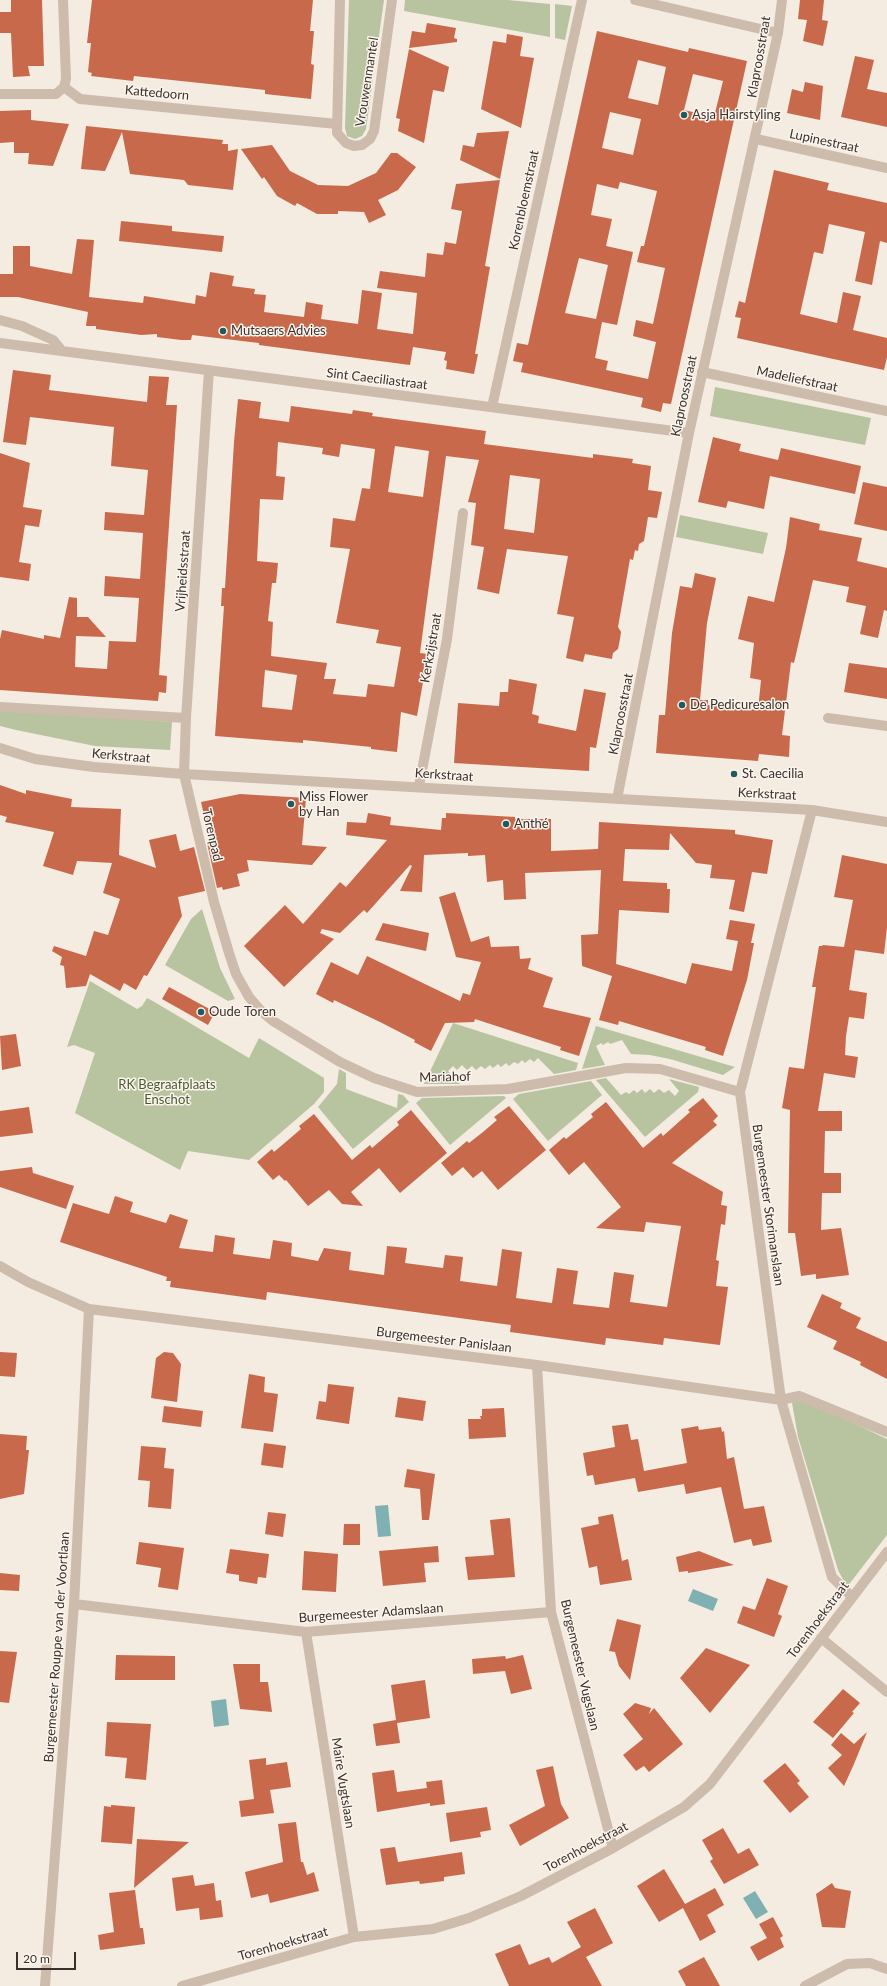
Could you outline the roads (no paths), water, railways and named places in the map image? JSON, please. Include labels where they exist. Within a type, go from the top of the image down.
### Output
[{"type":"street","points":[[0,94],[56,94],[64,87],[66,79],[63,0]]},
{"type":"street","name":"Vrouwenmantel","points":[[340,0],[337,133],[346,143],[354,146],[362,145],[370,139],[374,130],[392,0]]},
{"type":"street","name":"Korenbloemstraat","points":[[492,406],[582,0]]},
{"type":"street","points":[[635,0],[778,33]]},
{"type":"street","name":"Klaproosstraat","points":[[617,799],[689,433],[756,139],[778,33],[782,0]]},
{"type":"street","name":"Kattedoorn","points":[[64,87],[80,99],[337,124]]},
{"type":"street","name":"Lupinestraat","points":[[756,139],[887,168]]},
{"type":"street","points":[[0,320],[28,328],[54,340],[62,351]]},
{"type":"street","name":"Sint Caeciliastraat","points":[[0,343],[492,406],[689,433]]},
{"type":"street","name":"Vrijheidsstraat","points":[[184,774],[186,718],[209,370]]},
{"type":"street","name":"Madeliefstraat","points":[[702,372],[887,412]]},
{"type":"street","name":"Kerkzijstraat","points":[[419,786],[447,639],[463,513]]},
{"type":"street","points":[[0,707],[186,718]]},
{"type":"street","points":[[828,718],[887,726]]},
{"type":"street","name":"Kerkstraat","points":[[0,748],[35,759],[94,767],[184,774],[419,786],[812,810],[887,822]]},
{"type":"street","name":"Torenpad","points":[[184,774],[214,902]]},
{"type":"street","name":"Burgemeester Storimanslaan","points":[[812,810],[740,1092],[781,1400],[832,1577],[852,1597]]},
{"type":"street","name":"Mariahof","points":[[214,902],[236,974],[249,997],[262,1012],[273,1021],[340,1062],[393,1085],[417,1092],[508,1089],[626,1068],[660,1069],[740,1092]]},
{"type":"street","name":"Burgemeester Panislaan","points":[[0,1266],[28,1282],[90,1309],[537,1365],[781,1400],[799,1396],[887,1432]]},
{"type":"street","name":"Burgemeester Rouppe van der Voortlaan","points":[[45,1986],[74,1604],[90,1309]]},
{"type":"street","name":"Burgemeester Vugslaan","points":[[537,1365],[551,1612],[613,1848]]},
{"type":"street","name":"Torenhoekstraat","points":[[182,1986],[354,1937],[434,1929],[469,1918],[521,1896],[613,1848],[684,1807],[703,1792],[887,1552]]},
{"type":"street","name":"Burgemeester Adamslaan","points":[[74,1604],[306,1632],[551,1612]]},
{"type":"street","name":"Maire Vugtslaan","points":[[306,1632],[354,1937]]},
{"type":"street","points":[[820,1638],[887,1692]]},
{"type":"street","points":[[805,1986],[847,1964],[870,1963],[887,1969]]},
{"type":"water","points":[[388,1505],[391,1536],[378,1537],[375,1506]]},
{"type":"water","points":[[693,1589],[718,1599],[713,1611],[688,1601]]},
{"type":"water","points":[[226,1699],[229,1725],[214,1727],[211,1701]]},
{"type":"water","points":[[755,1891],[768,1912],[756,1919],[743,1898]]},
{"type":"place","name":"Asja Hairstyling","points":[[684,115]]},
{"type":"place","name":"Mutsaers Advies","points":[[223,331]]},
{"type":"place","name":"De Pedicuresalon","points":[[682,705]]},
{"type":"place","name":"St. Caecilia","points":[[734,774]]},
{"type":"place","name":"Miss Flower by Han","points":[[291,804]]},
{"type":"place","name":"Anthé","points":[[506,824]]},
{"type":"place","name":"Oude Toren","points":[[201,1012]]},
{"type":"park label","name":"RK Begraafplaats Enschot","points":[[167,1092]]}]
